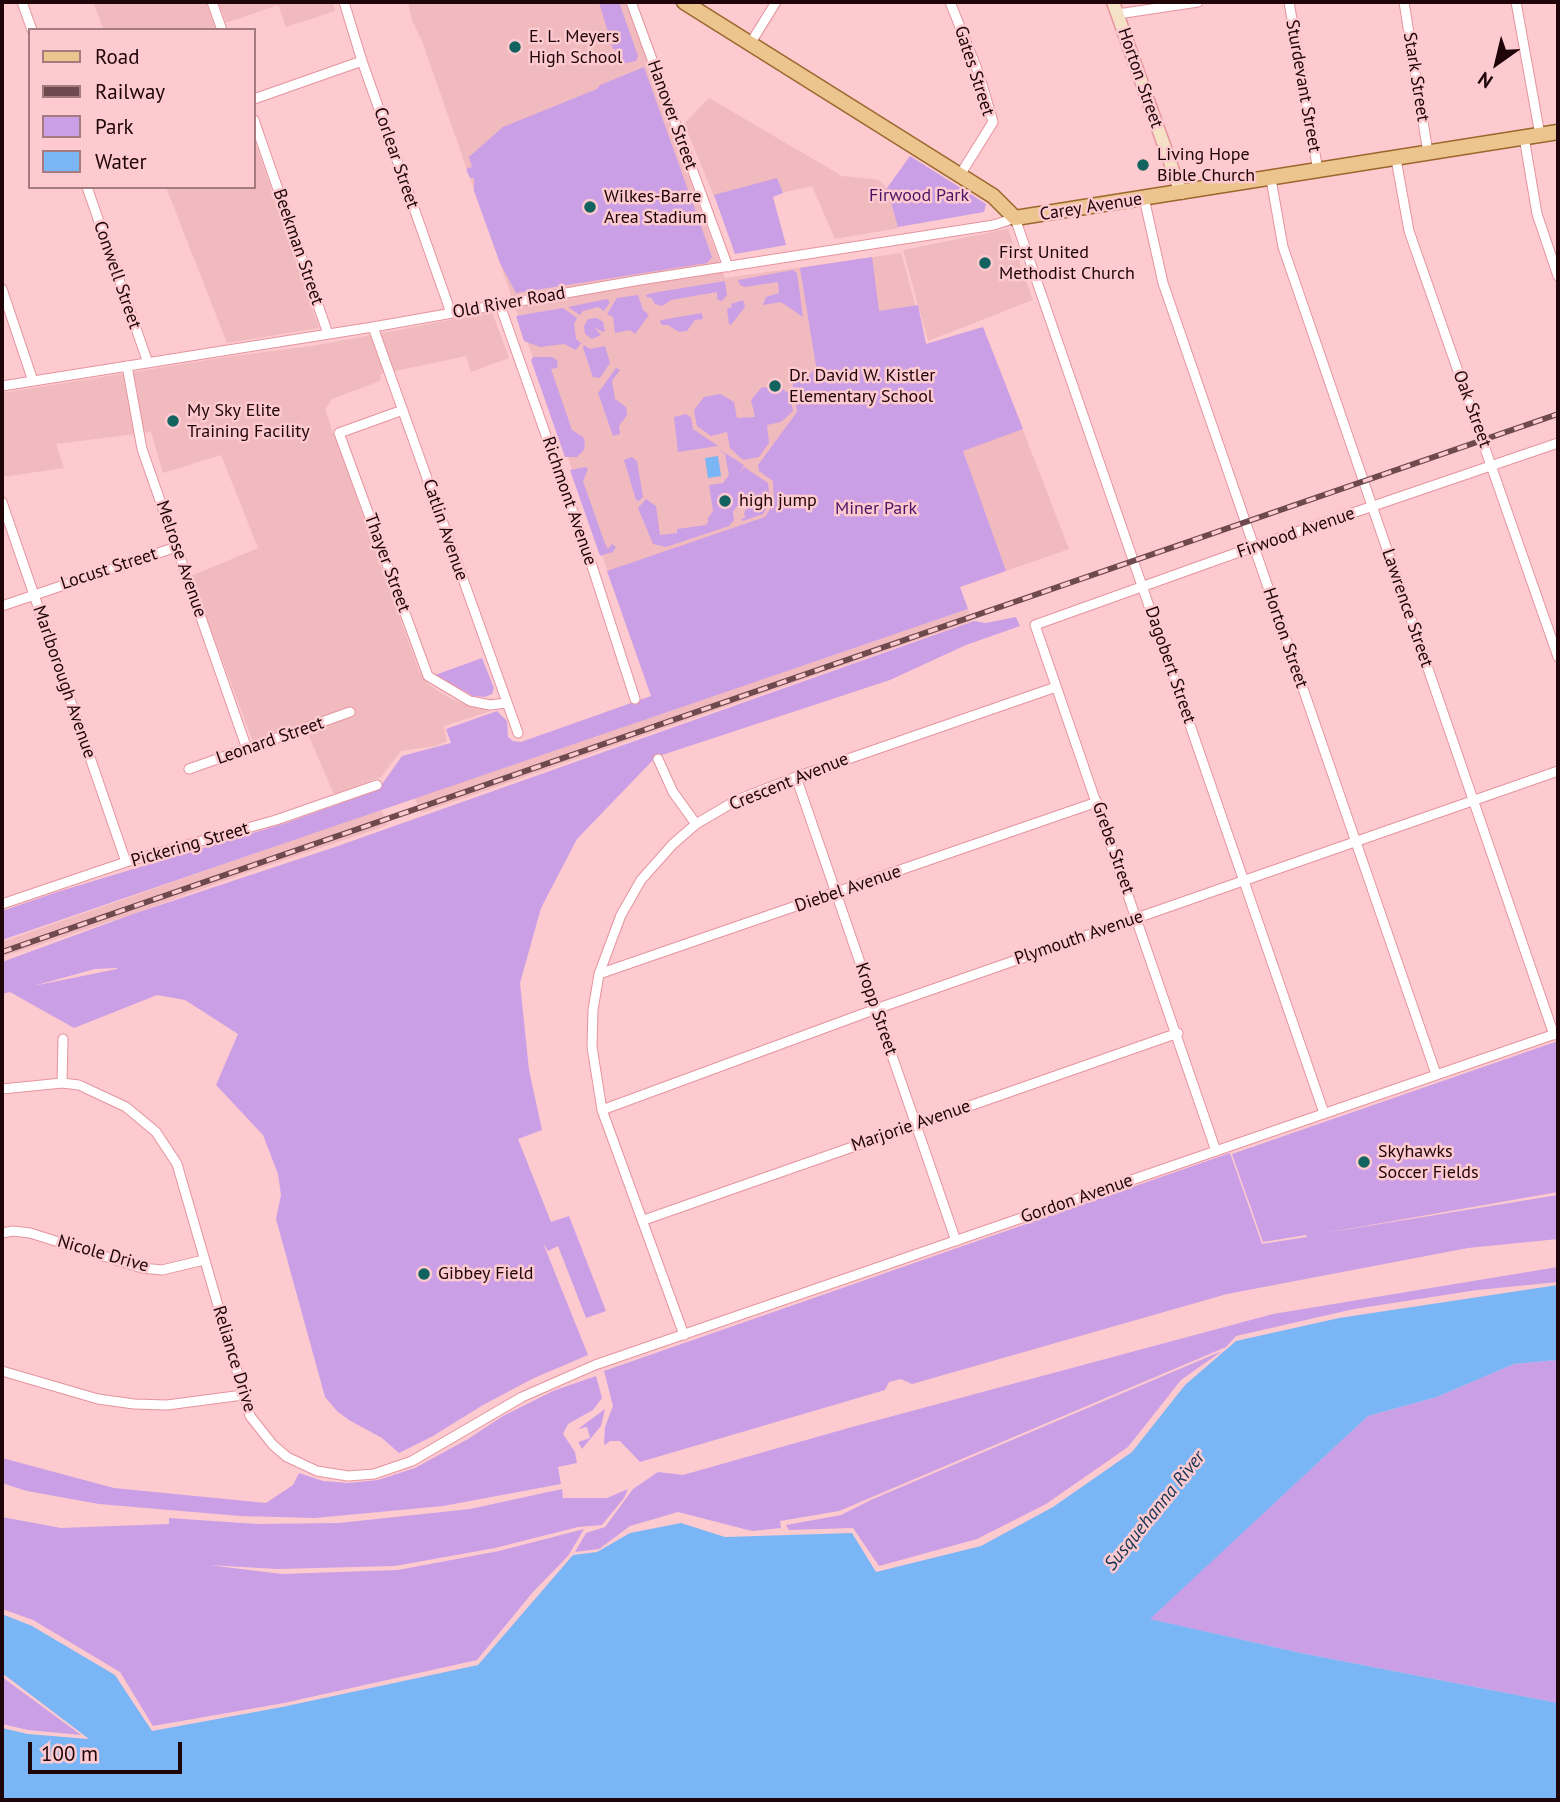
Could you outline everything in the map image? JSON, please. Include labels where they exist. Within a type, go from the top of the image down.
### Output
[{"type":"main road","name":"Carey Avenue","points":[[684,2],[993,196],[1015,218],[1558,132]]},
{"type":"main road","name":"Horton Street","points":[[1116,8],[1181,193]]},
{"type":"street","points":[[22,2],[31,28]]},
{"type":"street","points":[[212,2],[221,28]]},
{"type":"street","name":"Corlear Street","points":[[344,2],[362,61],[451,313]]},
{"type":"street","name":"Hanover Street","points":[[631,2],[728,267]]},
{"type":"street","points":[[750,44],[776,2]]},
{"type":"street","name":"Gates Street","points":[[950,2],[979,75],[993,122],[960,175]]},
{"type":"street","points":[[1116,8],[1198,2]]},
{"type":"street","name":"Sturdevant Street","points":[[1289,2],[1318,171]]},
{"type":"street","name":"Stark Street","points":[[1404,2],[1428,153]]},
{"type":"street","points":[[1516,2],[1540,135]]},
{"type":"street","points":[[256,98],[362,61]]},
{"type":"street","name":"Beekman Street","points":[[256,126],[328,334]]},
{"type":"street","points":[[1524,137],[1537,214],[1558,276]]},
{"type":"street","name":"Oak Street","points":[[1396,159],[1409,231],[1558,657]]},
{"type":"street","name":"Lawrence Street","points":[[1271,179],[1283,247],[1556,1034]]},
{"type":"street","name":"Conwell Street","points":[[88,189],[148,363]]},
{"type":"street","name":"Horton Street","points":[[1144,198],[1163,283],[1436,1074]]},
{"type":"street","name":"Old River Road","points":[[2,386],[373,327],[640,280],[994,225],[1015,218]]},
{"type":"street","name":"Dagobert Street","points":[[1015,218],[1324,1113]]},
{"type":"street","points":[[2,289],[33,381]]},
{"type":"street","name":"Richmont Avenue","points":[[500,304],[592,566],[635,699]]},
{"type":"street","name":"Catlin Avenue","points":[[373,327],[518,733]]},
{"type":"street","name":"Melrose Avenue","points":[[127,366],[142,449],[247,749]]},
{"type":"street","name":"Thayer Street","points":[[402,410],[339,433],[428,676],[470,701],[491,705],[506,703]]},
{"type":"street","name":"Firwood Avenue","points":[[1035,625],[1558,443]]},
{"type":"street","name":"Marlborough Avenue","points":[[2,502],[126,862]]},
{"type":"street","name":"Locust Street","points":[[2,606],[176,547]]},
{"type":"street","name":"Grebe Street","points":[[1035,625],[1178,1033],[1216,1151]]},
{"type":"street","name":"Crescent Avenue","points":[[684,1335],[603,1110],[592,1047],[593,1010],[599,974],[621,915],[641,880],[673,844],[696,824],[737,800],[1056,687]]},
{"type":"street","name":"Leonard Street","points":[[189,769],[350,712]]},
{"type":"street","points":[[658,759],[673,792],[696,824]]},
{"type":"street","name":"Plymouth Avenue","points":[[603,1110],[876,1009],[1558,771]]},
{"type":"street","name":"Kropp Street","points":[[796,777],[956,1241]]},
{"type":"street","name":"Pickering Street","points":[[2,904],[126,862],[276,820],[377,785]]},
{"type":"street","name":"Diebel Avenue","points":[[599,974],[1097,802]]},
{"type":"street","name":"Marjorie Avenue","points":[[644,1220],[1178,1033]]},
{"type":"street","name":"Gordon Avenue","points":[[595,1365],[1556,1034]]},
{"type":"street","points":[[62,1083],[63,1039]]},
{"type":"street","name":"Reliance Drive","points":[[2,1089],[62,1083],[79,1085],[126,1107],[156,1132],[177,1164],[250,1416],[261,1433],[287,1457],[317,1471],[348,1476],[386,1471],[412,1461],[522,1397],[595,1365]]},
{"type":"street","name":"Nicole Drive","points":[[2,1233],[30,1233],[142,1268],[162,1270],[204,1260]]},
{"type":"street","points":[[2,1371],[97,1399],[134,1404],[167,1405],[243,1395]]},
{"type":"shaded area","points":[[93,2],[206,2],[215,28],[103,28]]},
{"type":"shaded area","points":[[218,2],[333,2],[335,11],[286,27],[278,5],[226,23]]},
{"type":"shaded area","name":"Dr. David W. Kistler Elementary School","points":[[408,2],[626,2],[725,278],[901,253],[926,344],[983,327],[1069,549],[651,695],[422,41],[412,20]]},
{"type":"shaded area","points":[[709,98],[842,176],[879,180],[888,189],[899,228],[835,239],[812,186],[781,193],[714,196],[684,124]]},
{"type":"shaded area","points":[[256,145],[319,328],[227,343],[167,189],[256,189]]},
{"type":"shaded area","points":[[1008,229],[1033,300],[928,341],[903,250]]},
{"type":"shaded area","points":[[492,312],[509,358],[471,372],[466,356],[381,374],[380,381],[332,399],[325,410],[419,671],[428,684],[441,693],[456,701],[491,711],[444,726],[447,741],[436,746],[401,751],[381,777],[334,794],[304,725],[253,742],[191,576],[258,548],[221,455],[163,473],[151,432],[56,444],[64,468],[2,477],[2,393],[318,345]]},
{"type":"shaded area","points":[[968,609],[972,621],[421,813],[415,798]]},
{"type":"shaded area","points":[[381,809],[388,825],[2,957],[2,942]]},
{"type":"green space","points":[[599,2],[619,2],[638,56],[636,61],[621,64],[613,49]]},
{"type":"green space","name":"Wilkes-Barre Area Stadium","points":[[644,67],[712,257],[707,263],[516,293],[500,263],[474,191],[474,178],[470,178],[466,169],[472,167],[469,157],[503,127]]},
{"type":"green space","name":"Firwood Park","points":[[910,156],[986,204],[984,212],[898,227],[887,188]]},
{"type":"green space","points":[[777,178],[783,193],[773,197],[786,245],[735,254],[714,195]]},
{"type":"green space","name":"Miner Park","points":[[872,257],[879,311],[918,305],[926,344],[983,327],[1023,429],[963,451],[1006,571],[960,587],[968,609],[2,940],[2,911],[286,823],[378,790],[402,756],[451,743],[446,729],[497,711],[507,721],[508,737],[521,742],[651,696],[607,571],[765,517],[774,503],[773,481],[759,471],[758,465],[797,412],[792,381],[807,379],[816,366],[800,268]]},
{"type":"green space","points":[[793,270],[797,273],[803,317],[781,302],[763,305],[766,297],[779,293],[778,282],[745,287],[740,285],[738,280]]},
{"type":"green space","points":[[725,281],[727,295],[722,301],[717,299],[717,292],[671,300],[662,306],[655,304],[651,297],[647,298],[646,295],[652,293]]},
{"type":"green space","points":[[638,295],[643,310],[649,315],[635,334],[630,330],[615,333],[613,317],[607,314],[617,298]]},
{"type":"green space","points":[[607,299],[610,302],[604,311],[598,307],[583,311],[580,315],[568,307]]},
{"type":"green space","points":[[743,300],[745,307],[731,325],[729,324],[727,309],[732,307],[731,304]]},
{"type":"green space","points":[[563,308],[577,318],[574,324],[576,339],[581,343],[576,350],[564,344],[540,347],[524,341],[516,316]]},
{"type":"green space","points":[[702,313],[703,319],[695,320],[687,331],[679,332],[660,322],[661,320]]},
{"type":"green space","points":[[597,318],[603,322],[605,331],[594,327],[601,335],[592,339],[585,334],[584,326],[588,319]]},
{"type":"green space","points":[[584,345],[590,349],[605,346],[610,363],[600,378],[593,377]]},
{"type":"green space","points":[[533,357],[552,357],[558,361],[557,368],[551,369],[572,430],[583,437],[585,442],[584,450],[577,457],[565,457],[531,360]]},
{"type":"green space","points":[[616,368],[620,370],[612,381],[615,399],[626,407],[627,415],[619,426],[620,434],[613,436],[598,393]]},
{"type":"green space","points":[[776,385],[790,394],[793,411],[781,422],[767,425],[769,443],[759,457],[743,460],[730,448],[727,432],[711,436],[697,426],[694,410],[704,397],[720,394],[734,402],[737,418],[755,417],[751,400],[761,388]]},
{"type":"green space","points":[[686,414],[691,418],[693,429],[718,446],[678,452],[674,417]]},
{"type":"green space","points":[[717,448],[744,465],[737,477],[744,467],[768,483],[770,502],[763,514],[743,521],[741,519],[745,518],[747,508],[743,505],[737,506],[733,512],[734,520],[729,526],[666,547],[653,544],[638,508],[646,499],[656,506],[660,535],[677,533],[677,529],[706,525],[708,522],[713,511],[709,485],[723,483],[729,475],[725,454]]},
{"type":"green space","points":[[632,457],[637,461],[643,497],[639,501],[636,500],[624,460]]},
{"type":"green space","points":[[586,467],[588,469],[583,481],[604,541],[608,549],[612,544],[616,547],[613,552],[600,556],[570,470]]},
{"type":"green space","points":[[1016,617],[1020,626],[966,645],[890,680],[656,757],[577,839],[541,908],[520,983],[529,1070],[542,1130],[518,1139],[551,1222],[569,1216],[606,1311],[586,1318],[558,1246],[548,1251],[543,1243],[588,1355],[532,1379],[399,1453],[382,1438],[337,1411],[325,1397],[276,1219],[281,1195],[278,1174],[263,1135],[216,1085],[238,1034],[185,1000],[157,995],[74,1028],[10,992],[2,994],[2,962],[974,621],[986,623]],"holes":[[[95,969],[117,969],[33,986]]]},
{"type":"green space","points":[[482,658],[494,688],[492,694],[485,697],[473,696],[435,675]]},
{"type":"green space","points":[[1558,1041],[1558,1192],[1319,1234],[1558,1195],[1558,1239],[1468,1248],[1227,1294],[912,1384],[901,1379],[889,1382],[885,1390],[640,1462],[620,1441],[610,1441],[605,1445],[604,1443],[605,1427],[613,1406],[604,1371],[1230,1153],[1262,1244],[1307,1237],[1306,1235],[1263,1242],[1232,1154]]},
{"type":"green space","points":[[1558,1267],[1558,1282],[1477,1290],[1354,1309],[1236,1336],[1226,1347],[839,1511],[780,1521],[781,1528],[752,1531],[678,1512],[630,1526],[599,1549],[575,1552],[586,1533],[605,1527],[633,1489],[658,1472],[683,1475],[1273,1314]]},
{"type":"green space","points":[[1222,1351],[1181,1380],[1128,1447],[1046,1504],[977,1539],[879,1566],[853,1528],[789,1530],[786,1525],[841,1515]]},
{"type":"green space","points":[[1558,1360],[1558,1703],[1301,1653],[1149,1619],[1368,1416],[1437,1397],[1514,1364]]},
{"type":"green space","points":[[596,1376],[602,1398],[593,1410],[568,1424],[563,1434],[575,1452],[577,1463],[558,1467],[561,1484],[443,1506],[315,1518],[240,1516],[99,1504],[27,1491],[2,1483],[2,1458],[114,1488],[266,1503],[293,1485],[299,1473],[323,1481],[348,1483],[378,1480],[415,1468],[503,1416],[553,1391]]},
{"type":"green space","points":[[605,1409],[601,1426],[582,1449],[578,1442],[590,1438],[587,1427],[578,1429]]},
{"type":"green space","points":[[562,1489],[563,1498],[607,1498],[628,1489],[602,1525],[578,1527],[495,1548],[395,1566],[277,1569],[208,1565],[282,1574],[398,1570],[499,1551],[584,1529],[568,1556],[533,1592],[477,1660],[284,1703],[153,1726],[120,1672],[33,1620],[2,1609],[2,1517],[61,1528],[169,1524],[169,1518],[257,1524],[339,1523],[470,1509]]},
{"type":"green space","points":[[2,1677],[81,1735],[28,1730],[2,1724]]},
{"type":"water","points":[[718,456],[721,476],[708,478],[705,458]]},
{"type":"water","name":"Susquehanna River","points":[[1558,1285],[1558,1360],[1514,1364],[1437,1397],[1368,1416],[1150,1619],[1301,1653],[1558,1703],[1558,1800],[2,1800],[2,1728],[28,1734],[89,1739],[2,1673],[2,1614],[32,1626],[115,1675],[152,1731],[282,1707],[478,1665],[573,1555],[597,1552],[630,1533],[681,1523],[725,1537],[852,1533],[876,1572],[981,1546],[1053,1507],[1132,1452],[1185,1385],[1236,1341],[1339,1318]]},
{"type":"railway","points":[[2,952],[1558,414]]},
{"type":"place","name":"E. L. Meyers High School","points":[[515,47]]},
{"type":"place","name":"Living Hope Bible Church","points":[[1143,165]]},
{"type":"place","name":"Wilkes-Barre Area Stadium","points":[[590,207]]},
{"type":"place","name":"First United Methodist Church","points":[[985,263]]},
{"type":"place","name":"Dr. David W. Kistler Elementary School","points":[[775,386]]},
{"type":"place","name":"My Sky Elite Training Facility","points":[[173,421]]},
{"type":"place","name":"high jump","points":[[725,501]]},
{"type":"place","name":"Skyhawks Soccer Fields","points":[[1364,1162]]},
{"type":"place","name":"Gibbey Field","points":[[424,1274]]}]
